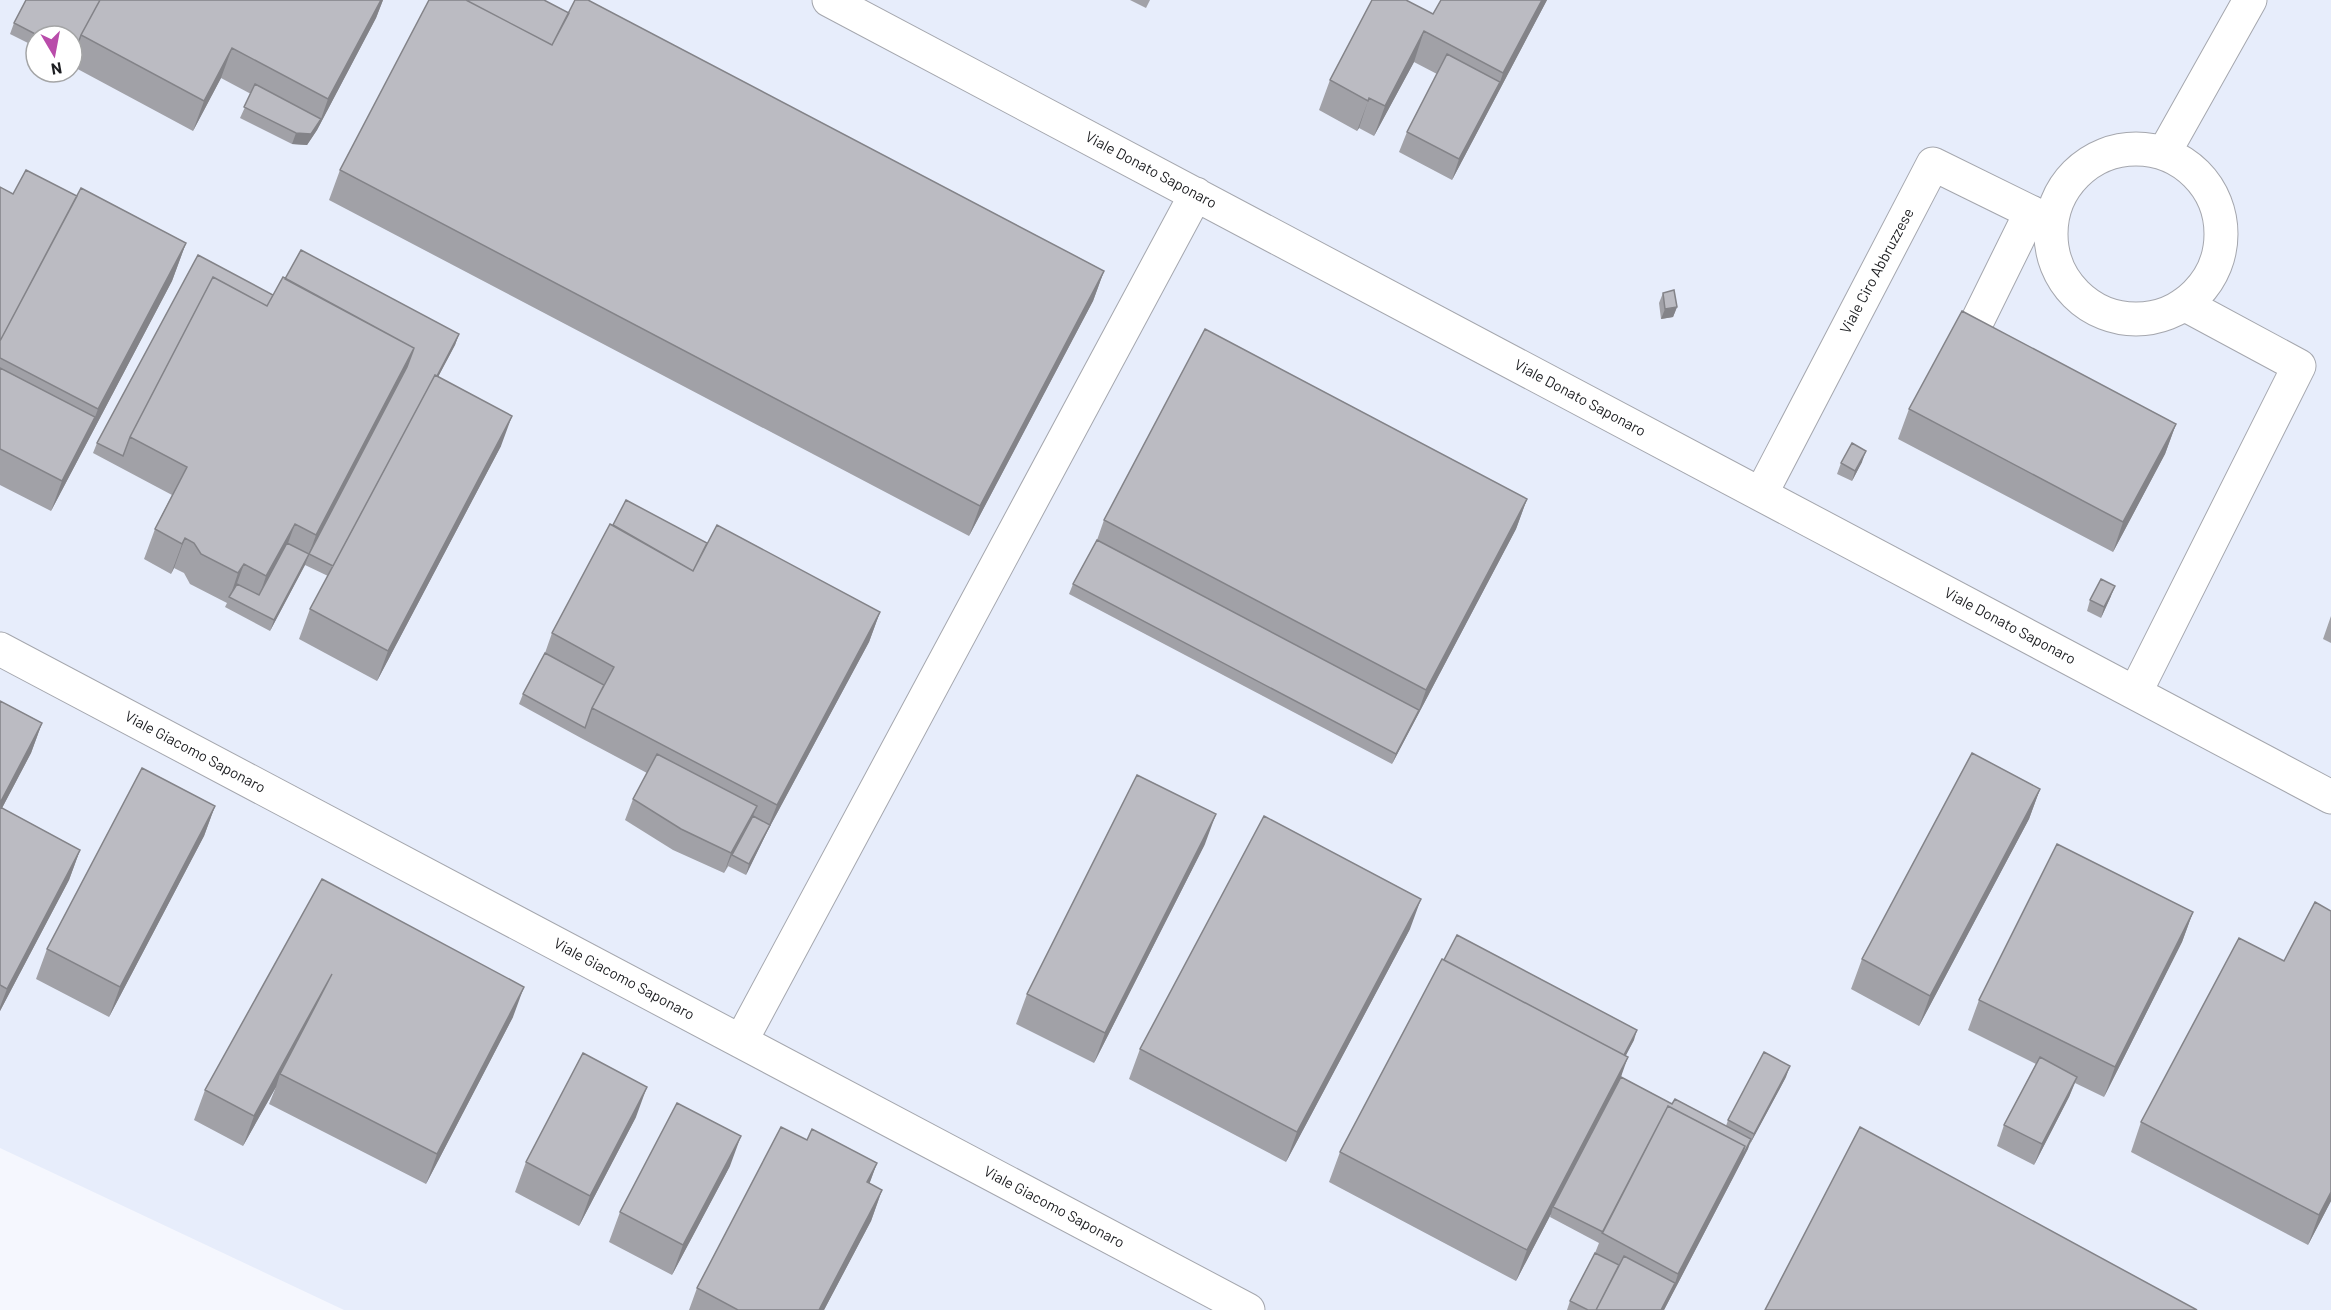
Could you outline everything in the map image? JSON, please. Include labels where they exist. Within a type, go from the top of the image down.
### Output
[{"type":"street","name":"Viale Donato Saponaro","points":[[830,0],[2331,797]]},
{"type":"street","points":[[2164,153],[2250,0]]},
{"type":"street","points":[[1964,348],[2041,217],[2059,198],[2072,177],[2091,161],[2115,151],[2140,148],[2164,153],[2188,166],[2206,185],[2218,209],[2221,236],[2217,262],[2204,286],[2184,304],[2158,316],[2130,319],[2103,313],[2079,298],[2062,276],[2041,217]]},
{"type":"street","name":"Viale Ciro Abbruzzese","points":[[1761,494],[1933,164],[2041,217]]},
{"type":"street","points":[[741,1041],[1196,194]]},
{"type":"street","points":[[2135,693],[2300,366],[2184,304]]},
{"type":"street","name":"Viale Giacomo Saponaro","points":[[0,649],[1248,1310]]},
{"type":"shaded area","points":[[0,0],[2331,0],[2331,1310],[344,1310],[0,1148]]},
{"type":"building","points":[[26,0],[100,0],[84,29],[84,24],[24,24],[24,28],[14,23]]},
{"type":"building","points":[[100,0],[381,0],[328,99],[232,48],[204,101],[84,37],[84,29]]},
{"type":"building","points":[[429,0],[466,0],[552,45],[575,0],[588,0],[1104,271],[980,506],[340,170]]},
{"type":"building","points":[[466,0],[544,0],[569,13],[552,45]]},
{"type":"building","points":[[1372,0],[1406,0],[1433,14],[1441,0],[1542,0],[1503,73],[1424,31],[1385,106],[1369,98],[1368,101],[1330,80]]},
{"type":"building","points":[[1447,54],[1500,82],[1459,159],[1407,132]]},
{"type":"building","points":[[255,84],[321,119],[311,134],[296,133],[244,107]]},
{"type":"building","points":[[26,170],[77,196],[0,341],[0,187],[13,194]]},
{"type":"building","points":[[81,188],[186,243],[98,409],[0,358],[0,341]]},
{"type":"building","points":[[301,250],[459,334],[333,566],[309,554],[407,367],[414,348],[285,279]]},
{"type":"building","points":[[198,255],[273,295],[267,306],[213,277],[130,437],[123,456],[97,443]]},
{"type":"building","points":[[213,277],[267,306],[283,277],[414,348],[316,535],[295,524],[266,576],[244,564],[238,573],[201,554],[194,543],[185,538],[182,544],[155,529],[187,467],[130,437]]},
{"type":"building","points":[[1674,290],[1677,307],[1665,309],[1663,293]]},
{"type":"building","points":[[1962,311],[2176,424],[2123,522],[1909,409]]},
{"type":"building","points":[[1205,329],[1527,499],[1426,690],[1104,520]]},
{"type":"building","points":[[0,368],[95,417],[62,481],[0,449]]},
{"type":"building","points":[[435,375],[512,416],[388,651],[310,609]]},
{"type":"building","points":[[1852,443],[1866,451],[1855,471],[1841,463]]},
{"type":"building","points":[[626,500],[707,543],[693,571],[613,525]]},
{"type":"building","points":[[610,524],[693,571],[717,525],[880,612],[777,805],[592,708],[614,667],[552,633]]},
{"type":"building","points":[[1097,540],[1419,710],[1396,754],[1073,584]]},
{"type":"building","points":[[287,543],[309,554],[274,620],[229,597],[237,584],[259,595]]},
{"type":"building","points":[[2101,579],[2115,586],[2104,607],[2090,600]]},
{"type":"building","points":[[545,653],[604,685],[585,728],[523,694]]},
{"type":"building","points":[[0,701],[42,723],[0,803]]},
{"type":"building","points":[[1972,753],[2040,789],[1930,996],[1862,959]]},
{"type":"building","points":[[657,754],[757,806],[731,853],[681,829],[633,799]]},
{"type":"building","points":[[142,768],[215,806],[120,987],[47,949]]},
{"type":"building","points":[[1137,775],[1216,814],[1105,1033],[1027,994]]},
{"type":"building","points":[[0,807],[80,850],[7,989],[0,985]]},
{"type":"building","points":[[753,816],[770,825],[749,864],[732,855]]},
{"type":"building","points":[[1264,816],[1421,899],[1297,1132],[1140,1049]]},
{"type":"building","points":[[2057,844],[2193,912],[2115,1067],[1979,1000]]},
{"type":"building","points":[[322,879],[524,987],[437,1154],[280,1074],[332,974],[254,1116],[205,1090]]},
{"type":"building","points":[[2315,902],[2331,911],[2331,1192],[2319,1215],[2141,1122],[2239,938],[2284,961]]},
{"type":"building","points":[[1457,935],[1637,1030],[1624,1055],[1444,960]]},
{"type":"building","points":[[1442,959],[1628,1057],[1527,1250],[1340,1152]]},
{"type":"building","points":[[1764,1052],[1790,1066],[1754,1134],[1728,1120]]},
{"type":"building","points":[[583,1053],[647,1087],[590,1196],[526,1162]]},
{"type":"building","points":[[2040,1057],[2077,1077],[2042,1144],[2004,1125]]},
{"type":"building","points":[[1621,1077],[1672,1104],[1675,1099],[1751,1139],[1738,1165],[1745,1146],[1668,1106],[1603,1232],[1553,1207]]},
{"type":"building","points":[[677,1103],[741,1136],[683,1245],[620,1212]]},
{"type":"building","points":[[1668,1106],[1745,1146],[1678,1274],[1602,1233]]},
{"type":"building","points":[[781,1127],[807,1140],[812,1129],[877,1163],[867,1182],[882,1190],[819,1310],[738,1310],[697,1288]]},
{"type":"building","points":[[1860,1127],[2197,1310],[1765,1310]]},
{"type":"building","points":[[1595,1253],[1619,1265],[1596,1310],[1588,1310],[1570,1301]]},
{"type":"building","points":[[1624,1256],[1675,1283],[1661,1310],[1596,1310]]}]
